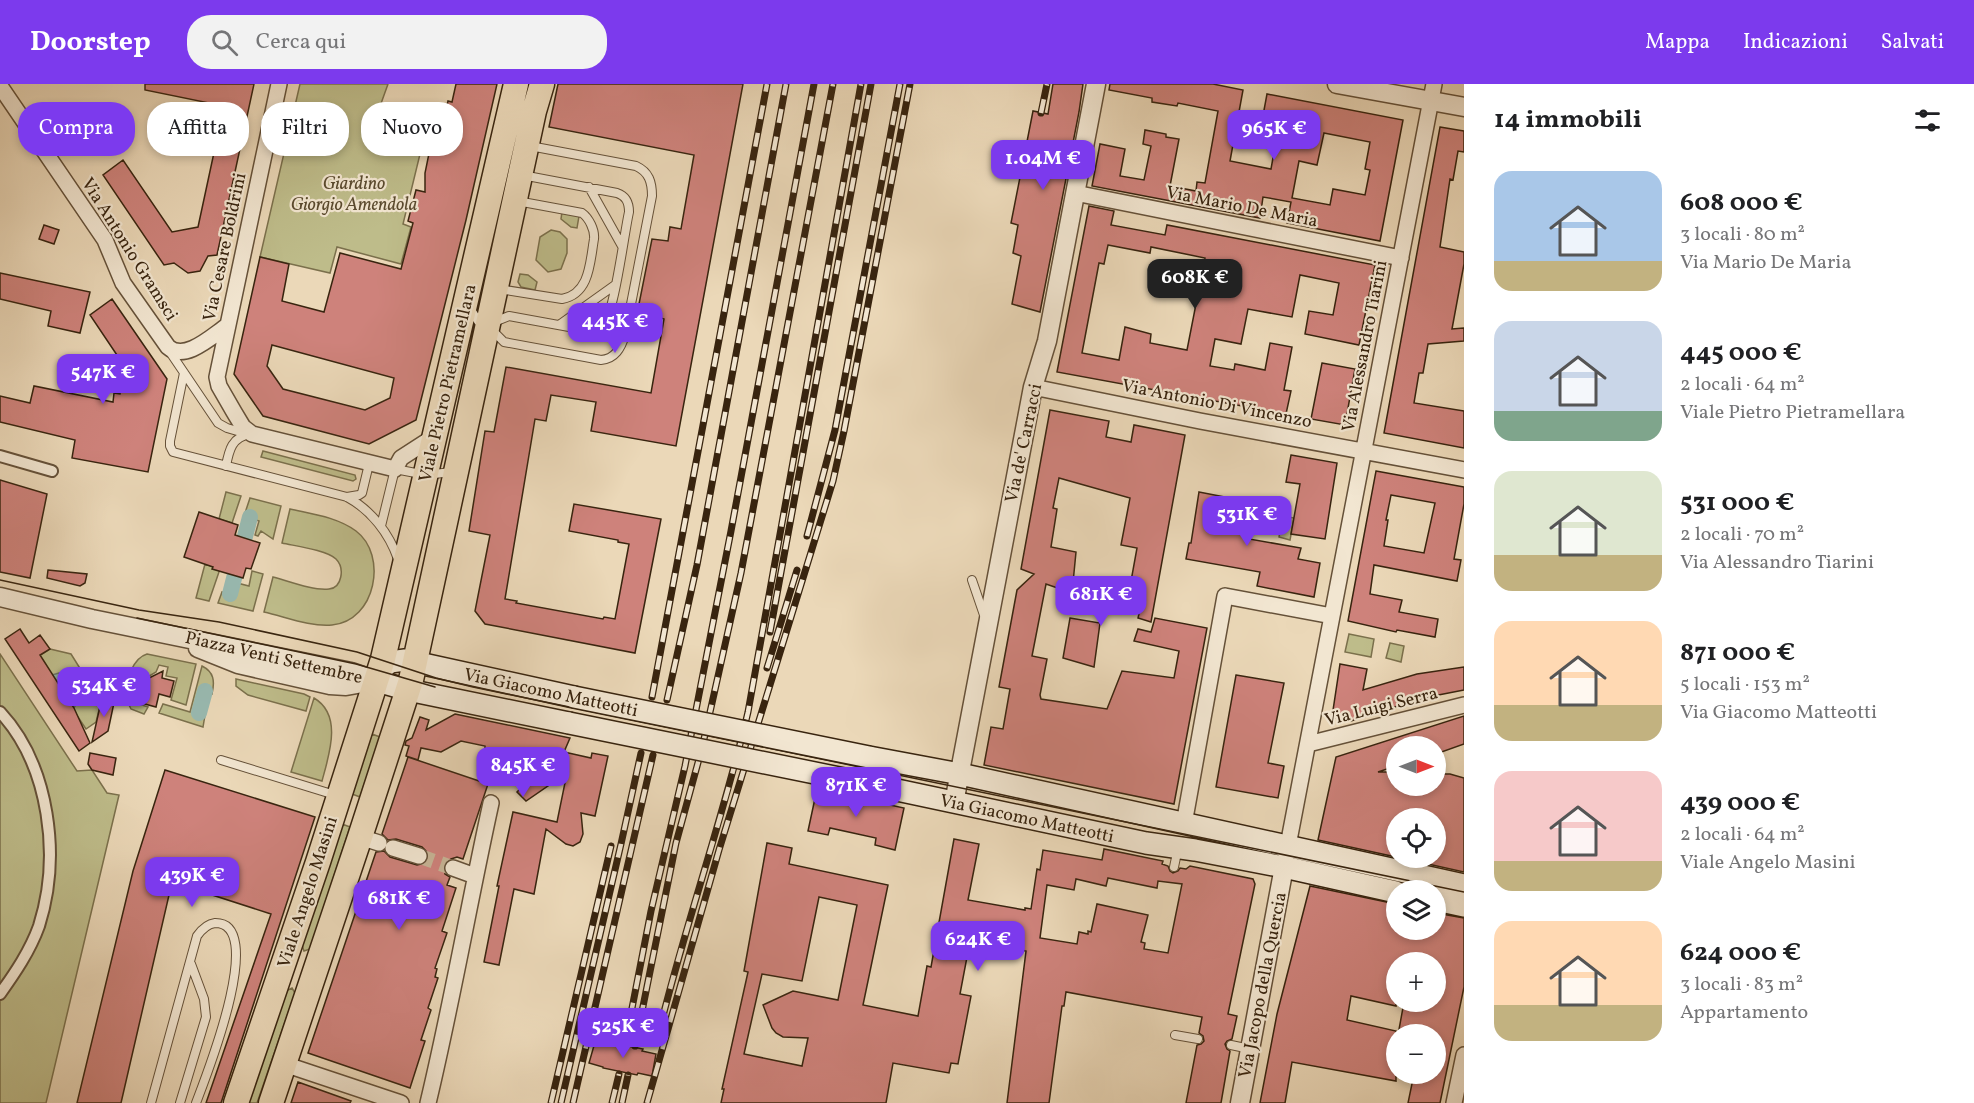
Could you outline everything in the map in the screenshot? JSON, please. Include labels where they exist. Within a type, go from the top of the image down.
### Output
[{"type":"main road","name":"Viale Pietro Pietramellara","points":[[379,676],[470,285],[509,172],[515,143],[516,84]]},
{"type":"main road","name":"Viale Pietro Pietramellara","points":[[534,111],[536,84]]},
{"type":"main road","name":"Viale Pietro Pietramellara","points":[[515,143],[534,111],[542,84]]},
{"type":"main road","name":"Viale Pietro Pietramellara","points":[[408,690],[516,200],[509,172]]},
{"type":"main road","name":"Via Giacomo Matteotti","points":[[1386,889],[1286,857],[1184,824],[960,774],[574,697],[415,662],[393,661],[386,664],[379,676],[408,690],[1146,843],[1176,857],[1286,857],[1464,885]]},
{"type":"main road","name":"Viale Angelo Masini","points":[[236,1103],[379,676]]},
{"type":"main road","name":"Viale Angelo Masini","points":[[270,1103],[314,976],[377,843],[408,690]]},
{"type":"main road","points":[[1446,902],[1464,906]]},
{"type":"main road","points":[[283,965],[314,976]]},
{"type":"street","name":"Via Cesare Boldrini","points":[[252,434],[243,427],[217,382],[279,84]]},
{"type":"street","name":"Via de' Carracci","points":[[954,803],[1033,387],[1047,341],[1096,84]]},
{"type":"street","points":[[1337,84],[1432,92],[1464,107]]},
{"type":"street","name":"Via Antonio Gramsci","points":[[0,86],[105,240],[123,283],[168,347],[174,351],[186,352],[227,326]]},
{"type":"street","name":"Via Alessandro Tiarini","points":[[1286,857],[1432,92]]},
{"type":"street","name":"Via Mario De Maria","points":[[1075,193],[1401,258]]},
{"type":"street","name":"Via Antonio Di Vincenzo","points":[[1033,387],[1200,421],[1464,470]]},
{"type":"street","points":[[252,434],[395,469],[401,458],[435,436]]},
{"type":"street","points":[[0,456],[52,471]]},
{"type":"street","points":[[1184,824],[1225,596],[1332,616]]},
{"type":"street","name":"Piazza Venti Settembre","points":[[0,597],[92,618],[134,634],[208,651],[238,664],[330,685],[346,686],[379,676]]},
{"type":"street","name":"Via Luigi Serra","points":[[1308,744],[1464,705]]},
{"type":"street","points":[[0,712],[13,728],[29,756],[44,797],[51,840],[49,884],[39,927],[21,966],[0,994]]},
{"type":"street","points":[[428,1103],[444,1036],[491,802]]},
{"type":"street","points":[[377,843],[419,856]]},
{"type":"street","name":"Via Jacopo della Quercia","points":[[1240,1103],[1286,857]]},
{"type":"street","points":[[453,868],[475,876]]},
{"type":"street","points":[[1454,1103],[1464,1055]]},
{"type":"street","points":[[284,1064],[401,1103]]},
{"type":"lane","points":[[470,285],[473,314],[478,321],[487,325],[504,342],[601,360],[606,360],[616,354],[621,345],[627,326],[652,196],[649,176],[636,166],[515,143]]},
{"type":"lane","points":[[487,325],[509,316],[591,331],[601,330],[608,320],[628,212],[627,200],[623,195],[509,172]]},
{"type":"lane","points":[[589,187],[622,247]]},
{"type":"lane","points":[[496,288],[565,299],[582,288],[586,280],[595,235],[588,218],[576,211],[516,200]]},
{"type":"lane","points":[[559,325],[615,285]]},
{"type":"lane","points":[[168,347],[218,423],[227,429],[252,434]]},
{"type":"lane","points":[[184,373],[170,446],[173,452],[348,497],[381,526],[393,544],[403,576]]},
{"type":"lane","points":[[226,465],[232,444],[245,435],[252,434]]},
{"type":"lane","points":[[348,497],[362,493],[369,464]]},
{"type":"lane","points":[[381,526],[395,469],[426,475],[443,474],[456,469]]},
{"type":"lane","points":[[972,580],[988,626]]},
{"type":"lane","points":[[221,760],[339,796]]},
{"type":"lane","points":[[151,1103],[197,936],[206,926],[222,924],[233,933],[237,949],[228,1009],[196,1103]]},
{"type":"lane","points":[[180,1103],[206,1017],[204,999],[192,970],[191,959]]},
{"type":"lane","points":[[1175,1035],[1198,1039]]},
{"type":"lane","points":[[1231,1045],[1250,1049]]},
{"type":"green space","name":"Giardino Giorgio Amendola","points":[[300,84],[388,84],[382,102],[361,102],[361,156],[420,156],[403,224],[411,227],[401,264],[337,247],[330,273],[260,257],[283,156],[349,156],[349,102],[296,102]]},
{"type":"green space","points":[[562,212],[579,216],[577,228],[571,227],[561,219]]},
{"type":"green space","points":[[551,230],[560,232],[567,239],[567,253],[561,269],[548,272],[536,260],[540,237]]},
{"type":"green space","points":[[520,274],[528,275],[537,282],[535,290],[521,287],[518,282]]},
{"type":"green space","points":[[263,451],[355,475],[356,479],[353,481],[261,457]]},
{"type":"green space","points":[[226,492],[241,496],[232,523],[219,519]]},
{"type":"green space","points":[[250,498],[281,506],[273,539],[261,531],[258,536],[255,535],[259,521],[244,516]]},
{"type":"green space","points":[[290,509],[341,522],[356,531],[366,542],[372,555],[374,570],[372,586],[359,612],[347,621],[332,625],[315,625],[264,612],[273,577],[309,587],[329,589],[337,585],[341,577],[341,567],[332,556],[282,543]]},
{"type":"green space","points":[[1283,516],[1294,518],[1290,540],[1279,537]]},
{"type":"green space","points":[[205,564],[220,569],[209,601],[196,598]]},
{"type":"green space","points":[[252,571],[263,574],[253,611],[218,603],[222,592],[234,595],[237,583],[249,586]]},
{"type":"green space","points":[[1349,634],[1374,639],[1371,657],[1345,652]]},
{"type":"green space","points":[[1390,643],[1404,646],[1401,662],[1386,658]]},
{"type":"green space","points":[[50,649],[71,654],[101,702],[96,722],[86,729],[38,657]]},
{"type":"green space","points":[[0,654],[77,771],[92,770],[107,793],[119,795],[46,1103],[0,1103]]},
{"type":"green space","points":[[147,654],[196,664],[186,705],[171,700],[177,678],[166,676],[168,667],[159,665],[156,672],[146,678],[144,684],[136,683],[134,694],[141,696],[139,704],[148,707],[144,714],[131,709],[126,695],[127,683],[134,665]]},
{"type":"green space","points":[[202,666],[213,677],[212,694],[200,690],[194,711],[205,715],[203,727],[159,713],[163,704],[190,712]]},
{"type":"green space","points":[[236,679],[304,694],[310,697],[306,711],[248,695],[236,686]]},
{"type":"green space","points":[[314,698],[323,705],[331,725],[332,736],[322,781],[291,772]]},
{"type":"green space","points":[[372,734],[380,737],[360,797],[352,794]]},
{"type":"green space","points":[[342,824],[350,827],[310,949],[304,951],[302,945]]},
{"type":"green space","points":[[292,988],[295,993],[257,1103],[248,1103],[286,991]]},
{"type":"water","points":[[66,674],[80,696],[74,708],[52,675]]},
{"type":"building","points":[[145,84],[254,84],[249,107],[249,102],[204,102],[145,90]]},
{"type":"building","points":[[456,84],[497,84],[416,420],[369,444],[263,416],[234,374],[260,257],[289,264],[282,301],[324,312],[340,253],[401,269],[413,223],[408,221],[416,190],[425,192],[425,173],[428,156],[463,156],[463,102],[452,102]],"holes":[[[272,345],[394,378],[390,398],[365,410],[283,389],[267,366]]]},
{"type":"building","points":[[558,84],[743,84],[676,446],[591,431],[596,402],[551,395],[546,421],[535,419],[505,599],[603,619],[604,617],[615,619],[629,544],[569,531],[574,504],[661,519],[635,653],[485,624],[475,611],[490,535],[469,531],[485,431],[494,432],[506,367],[651,393],[664,319],[654,316],[656,307],[639,304],[652,239],[668,241],[670,227],[681,229],[694,155],[549,127]]},
{"type":"building","points":[[1053,84],[1083,84],[1040,312],[1012,304],[1021,256],[1013,253],[1018,225],[1011,223],[1033,111],[1048,114]]},
{"type":"building","points":[[1110,84],[1213,84],[1243,90],[1230,161],[1271,169],[1279,124],[1262,121],[1267,94],[1403,120],[1380,241],[1287,223],[1291,202],[1263,197],[1260,218],[1092,186],[1100,144],[1125,149],[1120,176],[1144,180],[1151,146],[1143,144],[1145,130],[1179,139],[1170,186],[1196,191],[1197,182],[1205,183],[1218,111],[1178,103],[1177,106],[1152,102],[1152,98],[1109,90]],"holes":[[[1324,133],[1370,142],[1365,169],[1370,170],[1365,195],[1333,189],[1330,205],[1292,198],[1299,161],[1317,165]]]},
{"type":"building","points":[[1440,127],[1464,131],[1464,152],[1458,151],[1453,180],[1450,179],[1440,247],[1464,252],[1464,264],[1452,329],[1464,328],[1464,341],[1428,344],[1423,373],[1419,373],[1414,403],[1464,411],[1464,448],[1384,433]]},
{"type":"building","points":[[213,156],[238,156],[217,255],[208,256],[200,271],[188,273],[174,263],[164,265],[103,175],[123,160],[172,232],[198,227]]},
{"type":"building","points":[[1089,206],[1114,211],[1111,225],[1165,235],[1167,225],[1375,265],[1359,345],[1305,334],[1309,311],[1333,315],[1339,283],[1300,275],[1292,317],[1248,309],[1241,344],[1215,339],[1210,366],[1234,370],[1235,364],[1265,370],[1270,343],[1292,347],[1284,390],[1291,391],[1286,414],[1057,372]],"holes":[[[1108,245],[1150,253],[1151,247],[1205,258],[1187,350],[1150,343],[1151,334],[1125,327],[1119,360],[1082,353],[1099,263],[1104,264]]]},
{"type":"building","points":[[44,225],[59,230],[54,244],[39,239]]},
{"type":"building","points":[[0,273],[90,292],[80,333],[48,326],[51,311],[0,299]]},
{"type":"building","points":[[112,299],[167,379],[148,472],[72,458],[75,440],[0,422],[0,396],[30,403],[34,386],[113,402],[114,393],[120,394],[125,367],[90,315]]},
{"type":"building","points":[[1322,363],[1355,369],[1345,425],[1311,419]]},
{"type":"building","points":[[1050,410],[1109,421],[1106,437],[1131,442],[1134,425],[1185,435],[1151,622],[1138,618],[1141,605],[1127,603],[1137,548],[1121,545],[1130,498],[1059,478],[1053,508],[1057,509],[1051,547],[1076,552],[1072,593],[1046,584],[1032,656],[1047,659],[1041,699],[1107,709],[1122,671],[1174,678],[1179,651],[1134,641],[1138,629],[1151,632],[1155,618],[1207,628],[1174,804],[984,765],[991,727],[1003,729],[1010,689],[999,687],[1017,590],[1034,574],[1021,569]]},
{"type":"building","points":[[1291,455],[1337,463],[1325,539],[1291,534],[1300,484],[1286,482]]},
{"type":"building","points":[[1376,471],[1464,487],[1464,504],[1454,559],[1461,560],[1457,581],[1374,565],[1370,594],[1402,600],[1399,612],[1438,619],[1435,637],[1397,630],[1396,632],[1348,621]],"holes":[[[1391,495],[1435,503],[1424,553],[1384,546]]]},
{"type":"building","points":[[0,480],[47,494],[30,578],[0,572]]},
{"type":"building","points":[[1199,492],[1256,503],[1249,539],[1301,548],[1298,559],[1320,563],[1314,597],[1257,586],[1260,572],[1186,559],[1189,543],[1191,543]]},
{"type":"building","points":[[199,512],[238,525],[235,535],[260,543],[251,569],[246,568],[243,578],[212,569],[213,567],[184,557]]},
{"type":"building","points":[[48,570],[87,574],[85,583],[80,586],[47,578]]},
{"type":"building","points":[[1070,618],[1100,623],[1094,667],[1063,658]]},
{"type":"building","points":[[20,629],[29,643],[40,635],[50,649],[40,655],[74,708],[90,743],[79,751],[5,639]]},
{"type":"building","points":[[1340,664],[1367,669],[1363,690],[1417,674],[1464,667],[1464,690],[1423,698],[1351,721],[1332,717]]},
{"type":"building","points":[[163,671],[162,678],[174,681],[170,697],[159,694],[156,707],[141,703],[143,695],[135,693],[137,684]]},
{"type":"building","points":[[1236,675],[1284,683],[1268,763],[1284,766],[1278,798],[1216,787]]},
{"type":"building","points":[[115,698],[108,731],[92,742],[101,702]]},
{"type":"building","points":[[455,714],[570,738],[564,752],[591,758],[592,753],[608,756],[595,816],[581,813],[583,834],[580,842],[573,846],[566,844],[546,829],[534,894],[514,889],[499,965],[484,962],[513,812],[557,822],[567,773],[526,801],[517,792],[537,772],[489,762],[491,750],[485,749],[485,746],[461,741],[441,752],[421,748],[418,760],[406,756],[409,746],[405,745],[406,741],[412,738],[420,717],[429,720],[426,730]]},
{"type":"building","points":[[1464,716],[1464,744],[1446,750],[1446,736],[1402,736]]},
{"type":"building","points":[[1386,741],[1386,769],[1378,772],[1386,772],[1386,796],[1446,796],[1446,774],[1464,778],[1464,872],[1446,868],[1446,808],[1386,808],[1386,855],[1318,840],[1336,757]]},
{"type":"building","points":[[90,753],[116,758],[113,775],[92,770],[88,764]]},
{"type":"building","points":[[408,757],[488,784],[463,859],[457,857],[444,865],[445,874],[450,877],[447,885],[456,888],[442,931],[447,933],[435,968],[437,969],[435,977],[438,978],[421,1040],[425,1041],[410,1088],[308,1053],[376,852],[384,851],[390,857],[417,865],[425,863],[428,859],[428,853],[422,847],[396,839],[388,840],[382,834]]},
{"type":"building","points":[[165,770],[315,817],[221,1103],[206,1103],[271,914],[172,882],[121,1103],[77,1103],[133,871]]},
{"type":"building","points":[[817,789],[904,808],[895,850],[875,845],[876,838],[830,828],[828,835],[808,831]]},
{"type":"building","points":[[954,839],[979,844],[968,900],[1025,910],[1025,908],[1031,909],[1037,869],[1040,870],[1043,850],[1102,860],[1104,849],[1163,861],[1162,864],[1168,866],[1173,873],[1180,868],[1186,869],[1190,866],[1253,879],[1255,884],[1228,1014],[1237,1016],[1232,1039],[1225,1044],[1230,1051],[1221,1103],[1186,1103],[1197,1045],[1204,1041],[1203,1036],[1199,1033],[1202,1017],[1066,992],[1064,1006],[1062,1006],[1049,1103],[1007,1103],[1026,951],[970,941],[960,994],[971,996],[958,1064],[951,1063],[949,1073],[893,1063],[886,1103],[721,1103],[724,1089],[722,1089],[748,972],[744,971],[767,843],[792,848],[789,864],[888,885],[863,1005],[918,1016],[927,966],[931,967]],"holes":[[[1108,878],[1157,888],[1158,881],[1182,884],[1168,953],[1144,949],[1145,943],[1141,942],[1148,915],[1097,904],[1091,932],[1088,931],[1088,934],[1079,932],[1077,944],[1040,938],[1047,885],[1074,890],[1076,879],[1106,886]],[[819,897],[857,905],[838,1000],[793,991],[763,1005],[776,1033],[783,1037],[808,1038],[802,1066],[744,1054],[762,974],[802,981]]]},
{"type":"building","points":[[1310,886],[1386,902],[1386,940],[1446,940],[1446,915],[1464,918],[1464,987],[1446,1074],[1446,1024],[1400,1024],[1402,1012],[1446,1012],[1446,952],[1386,952],[1386,1004],[1351,996],[1347,1020],[1386,1029],[1386,1079],[1292,1062],[1285,1103],[1260,1103],[1277,1014]]},
{"type":"building","points":[[595,1042],[608,1044],[608,1042],[656,1054],[652,1076],[603,1068],[589,1063]]},
{"type":"building","points":[[298,1082],[351,1101],[350,1103],[291,1103]]},
{"type":"building","points":[[1412,1084],[1444,1084],[1440,1103],[1408,1103]]},
{"type":"waterway","points":[[242,548],[250,517]]},
{"type":"waterway","points":[[230,594],[240,555]]},
{"type":"waterway","points":[[199,713],[205,691]]},
{"type":"tunnel","points":[[419,856],[453,868]]},
{"type":"tram line","points":[[0,580],[139,610],[219,622],[357,652],[436,678],[473,687],[1464,892]]},
{"type":"tram line","points":[[137,618],[356,664],[435,687]]},
{"type":"railway","points":[[652,697],[767,84]]},
{"type":"railway","points":[[667,700],[697,565],[786,84]]},
{"type":"railway","points":[[625,1044],[651,911],[685,766],[814,84]]},
{"type":"railway","points":[[635,1046],[676,843],[702,748],[741,573],[833,84]]},
{"type":"railway","points":[[663,1016],[748,712],[861,84]]},
{"type":"railway","points":[[770,632],[871,84]]},
{"type":"railway","points":[[807,536],[835,430],[900,84]]},
{"type":"railway","points":[[647,1103],[719,850],[833,481],[910,84]]},
{"type":"railway","points":[[1041,113],[1047,84]]},
{"type":"railway","points":[[767,668],[797,570]]},
{"type":"railway","points":[[561,1103],[641,753]]},
{"type":"railway","points":[[573,1103],[653,755]]},
{"type":"railway","points":[[551,1103],[611,846]]},
{"type":"railway","points":[[612,1103],[619,1074]]},
{"type":"railway","points":[[622,1103],[628,1075]]}]
